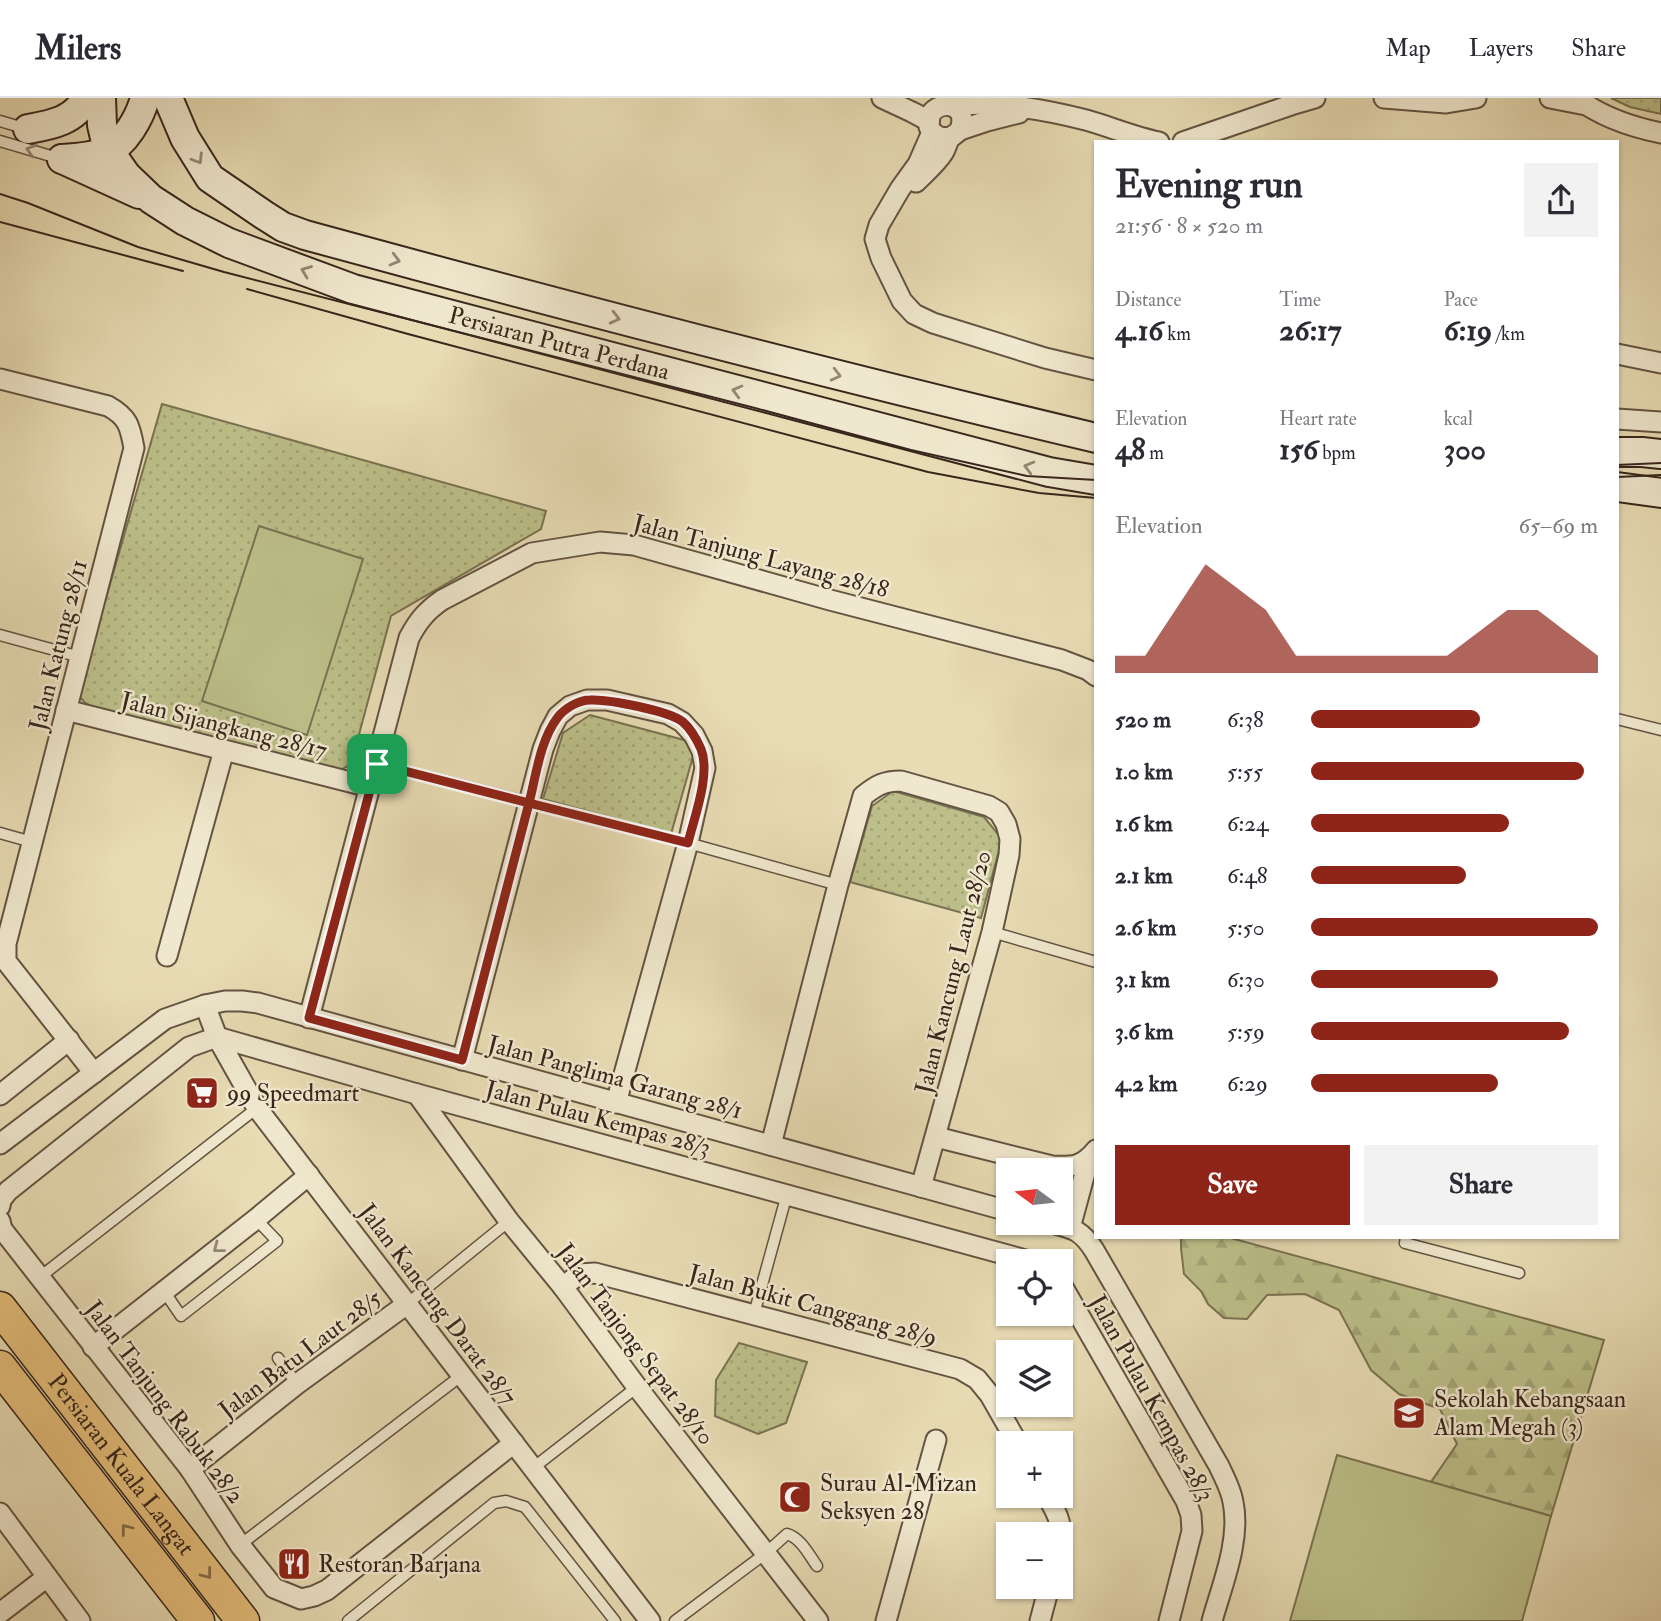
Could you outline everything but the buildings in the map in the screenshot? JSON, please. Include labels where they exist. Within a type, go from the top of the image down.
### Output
[{"type":"main road","points":[[28,129],[62,121],[78,111],[86,98]]},
{"type":"main road","name":"Persiaran Putra Perdana","points":[[101,98],[102,125],[110,150],[127,175],[151,199],[185,221],[229,243],[353,289],[1049,472],[1094,480]]},
{"type":"main road","points":[[62,159],[87,157],[110,150],[129,133],[138,119],[145,98]]},
{"type":"main road","name":"Persiaran Putra Perdana","points":[[168,98],[185,138],[210,178],[283,227],[462,278],[836,375],[1094,438]]},
{"type":"main road","points":[[62,159],[151,199]]},
{"type":"main road","points":[[1619,453],[1661,454]]},
{"type":"main road","points":[[1619,487],[1661,493]]},
{"type":"main road","name":"Persiaran Kuala Langat","points":[[0,1308],[243,1621]]},
{"type":"main road","name":"Persiaran Kuala Langat","points":[[0,1367],[198,1621]]},
{"type":"street","points":[[882,98],[912,111],[943,130],[1030,109]]},
{"type":"street","points":[[923,98],[948,105],[962,116],[943,130]]},
{"type":"street","points":[[1189,140],[1315,98]]},
{"type":"street","points":[[1384,98],[1446,103],[1476,98]]},
{"type":"street","points":[[1550,98],[1582,102],[1631,125],[1661,133]]},
{"type":"street","points":[[1094,370],[1045,359],[933,323],[914,314],[902,301],[880,258],[875,239],[878,225],[894,202],[943,154],[943,130],[933,110],[948,105],[971,103],[1030,109],[1086,120],[1152,140]]},
{"type":"street","points":[[1619,354],[1661,363]]},
{"type":"street","name":"Jalan Katung 28/11","points":[[0,379],[108,406],[119,412],[127,422],[134,448],[6,944],[6,961],[94,1073]]},
{"type":"street","points":[[1619,419],[1661,422]]},
{"type":"street","name":"Jalan Tanjung Layang 28/18","points":[[309,1018],[409,638],[428,610],[532,552],[600,542],[634,545],[830,600],[1062,660],[1094,674]]},
{"type":"street","points":[[462,1060],[543,749],[558,716],[570,706],[587,700],[607,700],[668,714],[682,722],[694,735],[702,751],[705,768],[688,843],[617,1103]]},
{"type":"street","name":"Jalan Sijangkang 28/17","points":[[66,710],[370,786]]},
{"type":"street","points":[[167,956],[224,750]]},
{"type":"street","name":"Jalan Kancung Laut 28/20","points":[[771,1145],[863,796],[888,781],[901,781],[989,806],[999,812],[1010,839],[992,932],[921,1187]]},
{"type":"street","name":"Jalan Panglima Garang 28/1","points":[[0,1144],[165,1019],[205,1005],[242,1001],[258,1003],[996,1208]]},
{"type":"street","name":"Jalan Kancung Darat 28/7","points":[[205,1005],[217,1037],[257,1108],[650,1621]]},
{"type":"street","points":[[0,1206],[8,1191],[189,1047],[217,1037]]},
{"type":"street","name":"Jalan Pulau Kempas 28/3","points":[[217,1037],[996,1252]]},
{"type":"street","points":[[0,1095],[69,1040]]},
{"type":"street","name":"Jalan Tanjong Sepat 28/10","points":[[417,1094],[509,1222],[563,1287],[818,1621]]},
{"type":"street","points":[[936,1137],[1052,1166],[1069,1167],[1081,1164],[1092,1154]]},
{"type":"street","points":[[1073,1198],[1092,1154]]},
{"type":"street","points":[[93,1347],[309,1175]]},
{"type":"street","name":"Jalan Tanjung Rabuk 28/2","points":[[0,1221],[2,1229],[190,1469],[240,1545],[274,1588],[302,1599],[327,1590],[514,1443]]},
{"type":"street","points":[[1073,1230],[1087,1239],[1094,1250],[1219,1466],[1229,1488],[1234,1508],[1234,1541],[1212,1621]]},
{"type":"street","name":"Jalan Bukit Canggang 28/9","points":[[563,1287],[579,1275],[595,1273],[960,1369],[977,1378],[1011,1431]]},
{"type":"street","name":"Jalan Batu Laut 28/5","points":[[190,1469],[297,1384],[407,1304]]},
{"type":"street","name":"Jalan Pulau Kempas 28/3","points":[[1073,1305],[1186,1501],[1191,1515],[1189,1546],[1169,1621]]},
{"type":"street","points":[[886,1621],[936,1440]]},
{"type":"street","points":[[0,1513],[80,1621]]},
{"type":"street","points":[[0,1613],[47,1577]]},
{"type":"street","points":[[1040,1621],[1046,1599]]},
{"type":"lane","points":[[0,121],[28,129]]},
{"type":"lane","points":[[0,141],[62,159]]},
{"type":"lane","points":[[0,635],[80,657]]},
{"type":"lane","points":[[1619,720],[1661,730]]},
{"type":"lane","points":[[377,764],[688,843],[838,885]]},
{"type":"lane","points":[[0,833],[32,842]]},
{"type":"lane","points":[[992,932],[1094,961]]},
{"type":"lane","points":[[40,1277],[257,1108]]},
{"type":"lane","points":[[754,1314],[787,1194]]},
{"type":"lane","points":[[163,1291],[181,1316],[277,1241],[256,1219]]},
{"type":"lane","points":[[407,1304],[509,1222]]},
{"type":"lane","points":[[1406,1239],[1405,1243],[1519,1273]]},
{"type":"lane","points":[[278,1358],[297,1384]]},
{"type":"lane","points":[[240,1545],[462,1375]]},
{"type":"lane","points":[[533,1468],[637,1387]]},
{"type":"lane","points":[[348,1621],[494,1503],[506,1501],[525,1507],[615,1621]]},
{"type":"lane","points":[[675,1621],[766,1553],[787,1534],[792,1535],[817,1566]]},
{"type":"green space","points":[[1611,98],[1661,98],[1661,114],[1630,107]]},
{"type":"green space","points":[[162,404],[546,511],[541,529],[391,616],[351,764],[339,771],[88,706],[78,695]]},
{"type":"green space","points":[[259,526],[363,559],[307,735],[202,701]]},
{"type":"green space","points":[[590,715],[684,740],[694,753],[671,834],[543,799],[563,733]]},
{"type":"green space","points":[[893,791],[984,817],[1002,839],[981,918],[850,882],[872,806]]},
{"type":"green space","points":[[1181,1239],[1234,1239],[1604,1340],[1551,1516],[1431,1482],[1457,1444],[1440,1409],[1399,1394],[1371,1370],[1339,1310],[1305,1294],[1267,1295],[1247,1319],[1224,1318],[1208,1304],[1201,1291],[1184,1274]]},
{"type":"green space","points":[[739,1343],[807,1362],[786,1423],[758,1434],[715,1416],[716,1380]]},
{"type":"green space","points":[[1337,1455],[1551,1516],[1522,1621],[1290,1621]]},
{"type":"tram line","points":[[0,194],[138,247],[224,272],[911,450],[1027,476],[1094,480]]},
{"type":"tram line","points":[[0,222],[183,271]]},
{"type":"tram line","points":[[247,289],[928,472],[1039,493],[1094,498]]},
{"type":"tram line","points":[[1619,465],[1661,463]]},
{"type":"tram line","points":[[1619,477],[1661,475]]},
{"type":"place","name":"99 Speedmart","points":[[202,1093]]},
{"type":"place","name":"Sekolah Kebangsaan Alam Megah (3)","points":[[1409,1413]]},
{"type":"place","name":"Surau Al-Mizan Seksyen 28","points":[[795,1497]]},
{"type":"place","name":"Restoran Barjana","points":[[294,1564]]},
{"type":"route","points":[[377,764],[309,1018],[462,1060],[529,803],[688,843],[705,768],[702,751],[694,735],[682,722],[668,714],[607,700],[587,700],[570,706],[558,716],[543,749],[529,803],[377,764]]}]
